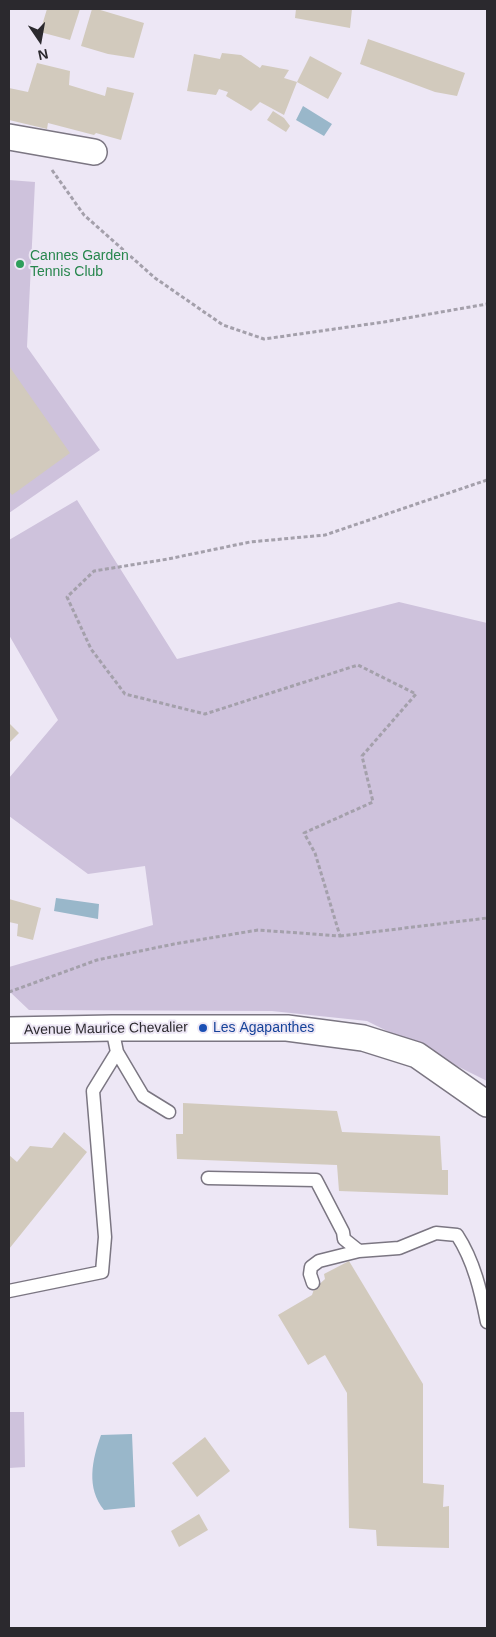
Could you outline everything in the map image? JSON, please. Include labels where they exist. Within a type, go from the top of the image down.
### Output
[{"type":"street","points":[[9,137],[94,152]]},
{"type":"street","name":"Avenue Maurice Chevalier","points":[[9,1030],[287,1028],[363,1038],[418,1056],[486,1104]]},
{"type":"lane","points":[[112,1028],[117,1052],[144,1096],[169,1112]]},
{"type":"lane","points":[[9,1291],[102,1272],[105,1237],[92,1091],[117,1052]]},
{"type":"lane","points":[[208,1178],[316,1180],[343,1232],[344,1239],[359,1251]]},
{"type":"lane","points":[[313,1283],[310,1274],[312,1267],[319,1261],[359,1251],[399,1248],[436,1233],[457,1235],[468,1251],[483,1301],[487,1322]]},
{"type":"path","points":[[51,169],[84,215],[154,278],[223,325],[264,339],[384,322],[487,304]]},
{"type":"path","points":[[340,936],[316,853],[304,833],[373,802],[362,756],[416,694],[358,665],[205,714],[125,694],[91,649],[67,597],[94,571],[168,559],[250,542],[325,535],[487,480]]},
{"type":"path","points":[[9,992],[97,960],[174,944],[258,930],[340,936],[487,918]]},
{"type":"shaded area","name":"Cannes Garden Tennis Club","points":[[9,180],[35,182],[27,347],[100,450],[9,513]]},
{"type":"shaded area","points":[[77,500],[177,659],[399,602],[487,623],[487,1081],[367,1021],[272,1011],[29,1010],[9,991],[9,967],[153,925],[145,866],[88,874],[9,816],[9,778],[58,720],[9,635],[9,540]]},
{"type":"shaded area","points":[[9,1412],[24,1412],[25,1467],[9,1468]]},
{"type":"water","points":[[303,106],[332,124],[324,136],[296,120]]},
{"type":"water","points":[[56,898],[99,904],[98,919],[54,911]]},
{"type":"water","points":[[132,1434],[135,1507],[104,1510],[95,1493],[92,1474],[95,1454],[101,1435]]},
{"type":"building","points":[[47,9],[80,9],[70,40],[40,32]]},
{"type":"building","points":[[92,9],[144,23],[134,58],[108,54],[81,46]]},
{"type":"building","points":[[296,9],[352,9],[350,28],[295,18]]},
{"type":"building","points":[[368,39],[465,73],[457,96],[435,92],[360,64]]},
{"type":"building","points":[[222,53],[241,55],[260,68],[262,65],[289,70],[284,78],[297,82],[284,115],[260,102],[251,111],[226,96],[228,92],[219,89],[216,95],[187,91],[194,54],[220,59]]},
{"type":"building","points":[[310,56],[342,73],[328,99],[297,82]]},
{"type":"building","points":[[37,63],[70,71],[69,85],[105,96],[107,87],[134,93],[121,140],[48,123],[47,129],[9,120],[9,88],[28,92]]},
{"type":"building","points":[[273,111],[284,118],[290,126],[286,132],[267,120]]},
{"type":"building","points":[[9,366],[70,453],[12,495],[9,491]]},
{"type":"building","points":[[9,723],[19,733],[9,743]]},
{"type":"building","points":[[9,899],[41,908],[33,940],[17,936],[18,924],[9,922]]},
{"type":"building","points":[[183,1103],[337,1111],[342,1132],[440,1136],[442,1170],[448,1170],[448,1195],[339,1191],[337,1165],[177,1159],[176,1134],[183,1134]]},
{"type":"building","points":[[64,1132],[87,1152],[9,1249],[9,1155],[17,1162],[30,1146],[52,1148]]},
{"type":"building","points":[[349,1261],[423,1384],[423,1483],[444,1485],[443,1507],[449,1506],[449,1548],[377,1546],[376,1530],[349,1528],[347,1393],[325,1355],[308,1365],[278,1315],[312,1295],[314,1289],[325,1279],[324,1274]]},
{"type":"building","points":[[205,1437],[230,1471],[197,1497],[172,1463]]},
{"type":"building","points":[[199,1514],[208,1530],[179,1547],[171,1531]]},
{"type":"place","name":"Cannes Garden Tennis Club","points":[[20,264]]},
{"type":"place","name":"Les Agapanthes","points":[[203,1028]]}]
